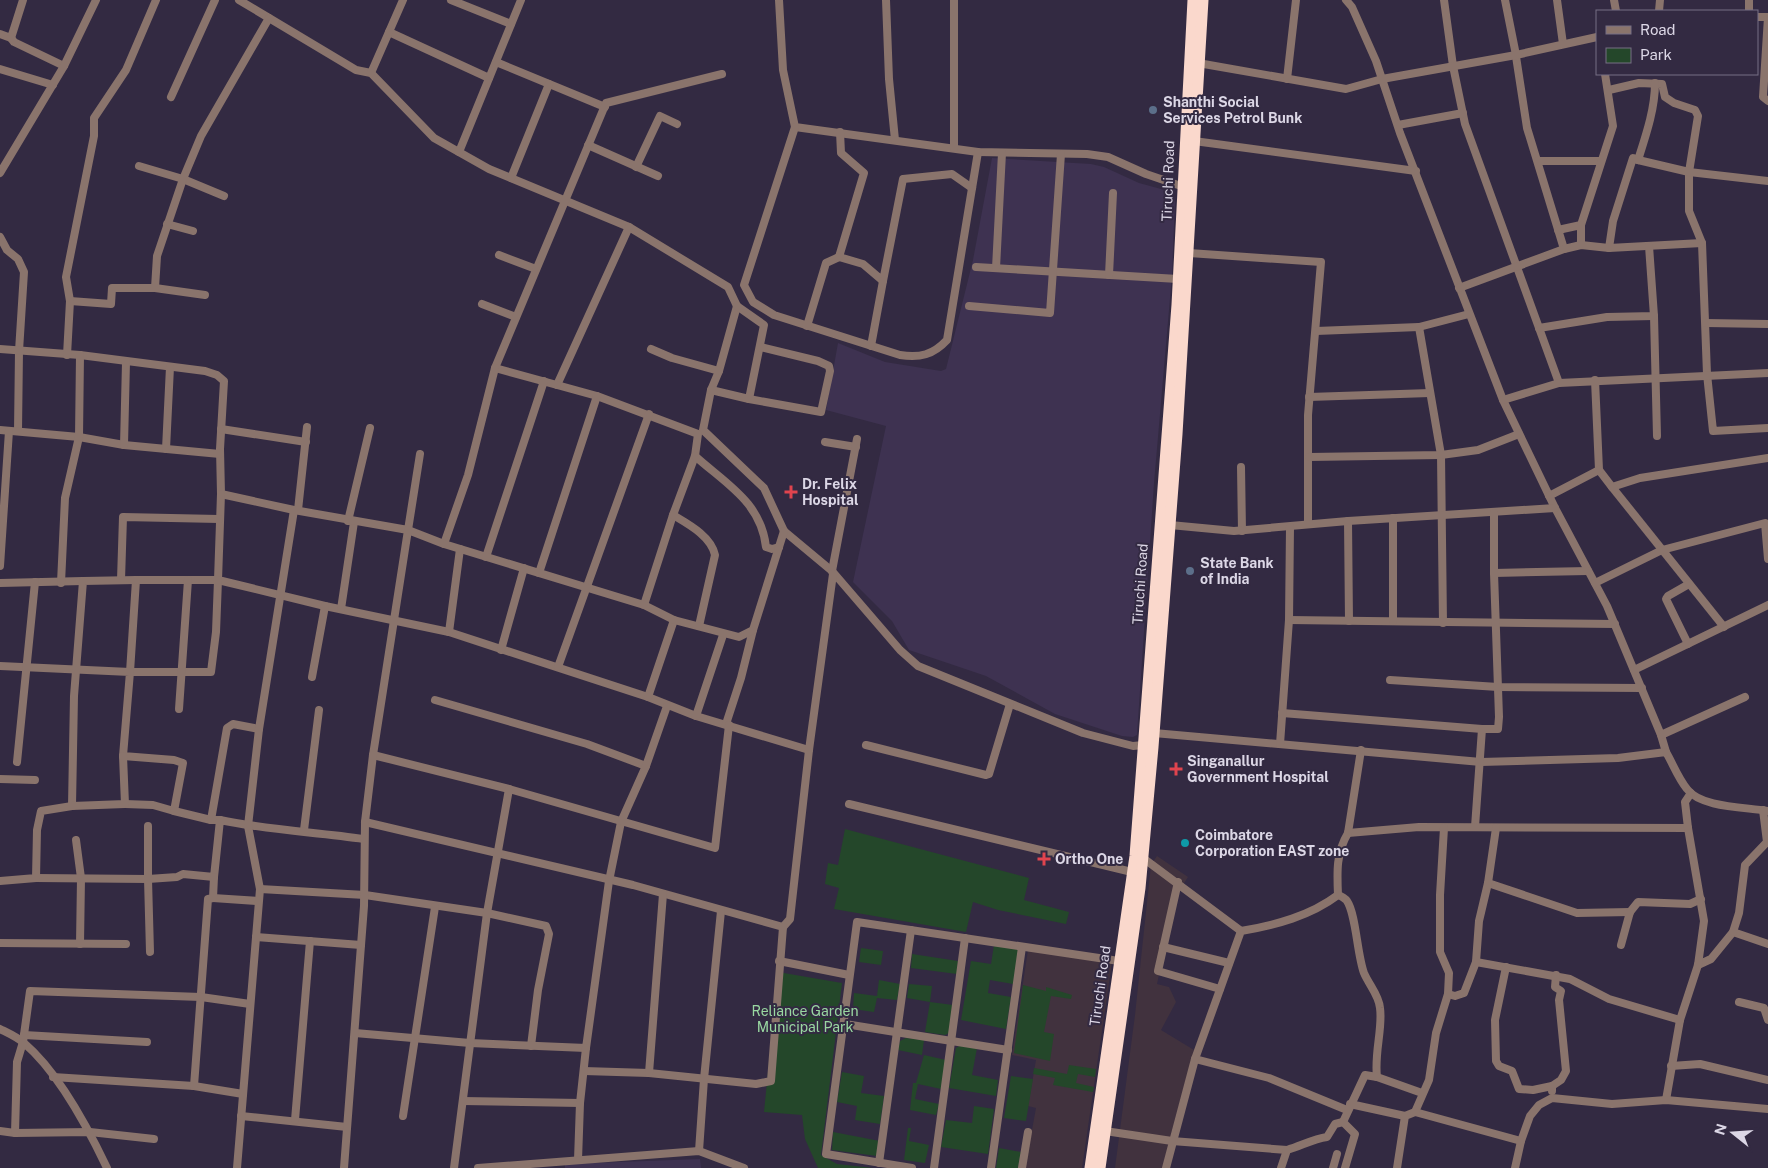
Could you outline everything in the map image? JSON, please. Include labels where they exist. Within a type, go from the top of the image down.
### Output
[{"type":"highway","name":"Tiruchi Road","points":[[1100,1168],[1105,1131],[1119,961],[1132,872],[1144,745],[1178,279],[1193,0]]},
{"type":"highway","name":"Tiruchi Road","points":[[1090,1168],[1110,1061],[1143,858],[1170,525],[1189,253],[1198,63],[1204,0]]},
{"type":"street","points":[[11,38],[23,0]]},
{"type":"street","points":[[0,173],[64,66],[96,0]]},
{"type":"street","points":[[67,355],[70,301],[66,277],[94,136],[93,122],[126,70],[156,0]]},
{"type":"street","points":[[171,97],[215,0]]},
{"type":"street","points":[[239,0],[356,70],[371,73],[434,138],[511,178],[629,227],[728,287],[737,306],[764,325],[749,399]]},
{"type":"street","points":[[371,73],[403,0]]},
{"type":"street","points":[[451,0],[511,24]]},
{"type":"street","points":[[459,152],[521,0]]},
{"type":"street","points":[[779,0],[783,70],[795,127],[744,285],[753,302],[774,315],[900,355],[915,357],[932,353],[947,340],[978,152]]},
{"type":"street","points":[[886,0],[889,79],[895,140]]},
{"type":"street","points":[[954,0],[954,148]]},
{"type":"street","points":[[1286,79],[1296,0]]},
{"type":"street","points":[[1346,0],[1360,25],[1382,79],[1502,400],[1615,624],[1661,735],[1666,752],[1691,794],[1701,799],[1728,806],[1766,810],[1767,842],[1745,865],[1738,913],[1733,932],[1711,960],[1698,965]]},
{"type":"street","points":[[1444,0],[1453,66],[1463,113],[1515,266],[1559,383]]},
{"type":"street","points":[[1505,0],[1516,55],[1527,128],[1564,249]]},
{"type":"street","points":[[1557,0],[1563,44]]},
{"type":"street","points":[[1768,17],[1763,97],[1768,101]]},
{"type":"street","points":[[155,288],[157,256],[183,179],[202,136],[269,18]]},
{"type":"street","points":[[389,32],[489,78]]},
{"type":"street","points":[[0,34],[64,66]]},
{"type":"street","points":[[1198,63],[1346,89],[1382,79],[1516,55],[1596,37]]},
{"type":"street","points":[[496,62],[604,107]]},
{"type":"street","points":[[0,70],[53,85]]},
{"type":"street","points":[[444,544],[470,465],[495,368],[606,103],[722,74]]},
{"type":"street","points":[[1581,245],[1581,225],[1613,126],[1605,75]]},
{"type":"street","points":[[1609,90],[1639,83],[1662,84],[1665,97],[1674,103],[1694,110],[1698,116],[1689,172],[1689,211],[1702,243],[1707,374],[1713,431],[1768,428]]},
{"type":"street","points":[[1638,160],[1655,95],[1655,83]]},
{"type":"street","points":[[511,178],[549,84]]},
{"type":"street","points":[[1398,125],[1463,113]]},
{"type":"street","points":[[636,166],[660,116],[677,124]]},
{"type":"street","points":[[795,127],[978,152],[1108,157],[1146,174],[1184,187]]},
{"type":"street","points":[[839,257],[864,173],[841,153],[840,132]]},
{"type":"street","points":[[1194,141],[1416,171]]},
{"type":"street","points":[[588,145],[658,176]]},
{"type":"street","points":[[996,268],[1002,153]]},
{"type":"street","points":[[969,306],[1050,313],[1061,154]]},
{"type":"street","points":[[1609,248],[1623,188],[1633,158],[1689,172],[1768,181]]},
{"type":"street","points":[[1538,161],[1601,161]]},
{"type":"street","points":[[139,166],[183,179],[224,196]]},
{"type":"street","points":[[871,346],[903,180],[952,174],[972,188]]},
{"type":"street","points":[[1109,275],[1113,193]]},
{"type":"street","points":[[167,224],[193,231]]},
{"type":"street","points":[[1558,230],[1581,225]]},
{"type":"street","points":[[557,385],[629,227]]},
{"type":"street","points":[[0,237],[7,250],[18,260],[24,272],[19,351],[18,431]]},
{"type":"street","points":[[1459,288],[1515,266],[1581,245],[1609,248],[1702,243]]},
{"type":"street","points":[[1649,246],[1654,316],[1654,377],[1657,436]]},
{"type":"street","points":[[1189,253],[1321,262],[1309,397],[1308,524]]},
{"type":"street","points":[[499,255],[536,269]]},
{"type":"street","points":[[807,326],[826,263],[839,257],[863,264],[883,281]]},
{"type":"street","points":[[976,267],[1178,279]]},
{"type":"street","points":[[70,301],[111,304],[112,288],[155,288],[205,295]]},
{"type":"street","points":[[482,304],[516,317]]},
{"type":"street","points":[[737,306],[719,371],[711,390],[703,430],[764,488],[784,531],[833,573],[900,650],[918,666],[1083,733],[1133,746],[1144,745]]},
{"type":"street","points":[[1316,330],[1419,327],[1469,314]]},
{"type":"street","points":[[1539,328],[1607,317],[1654,316]]},
{"type":"street","points":[[1706,323],[1768,324]]},
{"type":"street","points":[[1419,327],[1440,455],[1443,623]]},
{"type":"street","points":[[711,390],[821,412],[829,366],[818,361],[760,347]]},
{"type":"street","points":[[0,349],[80,355],[205,371],[216,374],[224,381],[220,454],[221,494],[216,632],[211,672],[130,672],[0,666]]},
{"type":"street","points":[[650,349],[672,358],[719,371]]},
{"type":"street","points":[[61,583],[65,498],[79,437],[80,355]]},
{"type":"street","points":[[124,445],[126,362]]},
{"type":"street","points":[[166,449],[170,367]]},
{"type":"street","points":[[495,368],[597,396],[698,434],[695,456],[673,515],[644,605]]},
{"type":"street","points":[[1502,400],[1559,383],[1707,374],[1768,373]]},
{"type":"street","points":[[1595,380],[1599,470],[1724,627]]},
{"type":"street","points":[[486,557],[544,381]]},
{"type":"street","points":[[1309,397],[1430,393]]},
{"type":"street","points":[[539,573],[597,396]]},
{"type":"street","points":[[558,666],[649,414]]},
{"type":"street","points":[[237,1168],[260,889],[248,826],[259,729],[296,510],[307,427]]},
{"type":"street","points":[[341,610],[351,521],[370,428]]},
{"type":"street","points":[[221,429],[306,442]]},
{"type":"street","points":[[0,430],[79,437],[124,445],[220,454]]},
{"type":"street","points":[[0,566],[9,431]]},
{"type":"street","points":[[1309,457],[1440,455],[1478,450],[1519,434]]},
{"type":"street","points":[[584,1071],[649,1074],[756,1084],[771,1081],[783,927],[790,919],[808,750],[833,573],[857,439]]},
{"type":"street","points":[[824,442],[856,447]]},
{"type":"street","points":[[344,1168],[365,895],[365,822],[373,755],[420,454]]},
{"type":"street","points":[[695,456],[750,505],[758,516],[764,533],[766,547],[772,549],[779,547]]},
{"type":"street","points":[[1612,487],[1640,478],[1768,458]]},
{"type":"street","points":[[1241,467],[1242,530]]},
{"type":"street","points":[[1549,496],[1599,470]]},
{"type":"street","points":[[221,494],[351,521],[408,530],[444,544],[644,605],[674,620],[699,626],[723,635],[739,637],[753,630]]},
{"type":"street","points":[[1170,525],[1242,530],[1290,528],[1308,524],[1555,508]]},
{"type":"street","points":[[1282,713],[1498,729],[1494,513]]},
{"type":"street","points":[[673,515],[703,536],[713,548],[715,555],[699,626]]},
{"type":"street","points":[[121,580],[124,516],[219,520]]},
{"type":"street","points":[[1393,518],[1393,621]]},
{"type":"street","points":[[1348,521],[1350,621]]},
{"type":"street","points":[[1595,583],[1662,550],[1765,523],[1768,559]]},
{"type":"street","points":[[1280,744],[1289,620],[1290,528]]},
{"type":"street","points":[[373,755],[509,789],[715,848],[727,724],[753,630],[784,531]]},
{"type":"street","points":[[449,632],[460,549]]},
{"type":"street","points":[[501,650],[524,568]]},
{"type":"street","points":[[1494,573],[1588,571]]},
{"type":"street","points":[[125,804],[123,756],[136,580]]},
{"type":"street","points":[[179,709],[188,580]]},
{"type":"street","points":[[0,583],[218,580],[341,610],[449,632],[501,650],[558,666],[648,697],[696,716],[808,750]]},
{"type":"street","points":[[72,806],[74,696],[83,581]]},
{"type":"street","points":[[17,762],[34,582]]},
{"type":"street","points":[[1688,644],[1666,599],[1689,584]]},
{"type":"street","points":[[1634,670],[1768,605]]},
{"type":"street","points":[[312,677],[325,606]]},
{"type":"street","points":[[648,697],[674,620]]},
{"type":"street","points":[[1289,620],[1615,624]]},
{"type":"street","points":[[696,716],[723,635]]},
{"type":"street","points":[[1390,680],[1498,687],[1642,688]]},
{"type":"street","points":[[1661,735],[1744,697]]},
{"type":"street","points":[[435,700],[587,744],[646,766]]},
{"type":"street","points":[[866,745],[986,775],[989,774],[1010,704]]},
{"type":"street","points":[[578,1160],[580,1103],[586,1048],[609,881],[621,822],[646,766],[667,706]]},
{"type":"street","points":[[304,830],[319,710]]},
{"type":"street","points":[[213,898],[215,820],[227,728],[233,724],[259,729]]},
{"type":"street","points":[[1475,828],[1482,728]]},
{"type":"street","points":[[1154,733],[1481,762],[1618,758],[1666,752]]},
{"type":"street","points":[[1338,894],[1337,867],[1341,844],[1348,833],[1361,750]]},
{"type":"street","points":[[123,756],[174,760],[182,763],[183,772],[174,810]]},
{"type":"street","points":[[0,780],[35,780]]},
{"type":"street","points":[[454,1168],[496,853],[509,789]]},
{"type":"street","points":[[1666,1100],[1680,1020],[1698,965],[1704,921],[1685,802],[1691,794]]},
{"type":"street","points":[[849,804],[1132,872]]},
{"type":"street","points":[[36,878],[37,830],[41,811],[72,806],[153,805],[248,826],[304,830],[364,839]]},
{"type":"street","points":[[365,822],[663,894],[783,927]]},
{"type":"street","points":[[148,826],[150,952]]},
{"type":"street","points":[[1348,833],[1419,827],[1688,828]]},
{"type":"street","points":[[1415,1112],[1429,1080],[1436,1032],[1448,994],[1449,973],[1440,952],[1440,895],[1444,828]]},
{"type":"street","points":[[1448,994],[1455,996],[1464,993],[1476,962],[1479,921],[1488,883],[1496,828]]},
{"type":"street","points":[[76,840],[81,878],[80,944]]},
{"type":"street","points":[[1143,858],[1242,931],[1273,926],[1322,907],[1338,894]]},
{"type":"street","points":[[0,881],[36,878],[148,879],[177,877],[183,874],[214,877]]},
{"type":"street","points":[[1178,882],[1158,971],[1220,989]]},
{"type":"street","points":[[1488,883],[1577,913],[1630,912]]},
{"type":"street","points":[[260,889],[365,895],[435,907],[488,913],[546,926],[549,934],[538,990],[531,1046]]},
{"type":"street","points":[[649,1074],[663,894]]},
{"type":"street","points":[[1338,894],[1347,901],[1353,917],[1359,954],[1380,1008],[1375,1060],[1377,1077]]},
{"type":"street","points":[[194,1086],[208,900],[213,898],[258,901]]},
{"type":"street","points":[[1621,945],[1630,912],[1638,902],[1690,904],[1701,899]]},
{"type":"street","points":[[403,1116],[413,1038],[435,907]]},
{"type":"street","points":[[699,1151],[704,1079],[721,910]]},
{"type":"street","points":[[912,1168],[826,1154],[845,1024],[849,975],[857,922],[1119,961]]},
{"type":"street","points":[[879,1163],[911,930]]},
{"type":"street","points":[[1166,1168],[1195,1059],[1242,931]]},
{"type":"street","points":[[1733,932],[1768,944]]},
{"type":"street","points":[[256,937],[361,945]]},
{"type":"street","points":[[934,1168],[965,938]]},
{"type":"street","points":[[295,1120],[310,941]]},
{"type":"street","points":[[0,942],[126,944]]},
{"type":"street","points":[[991,1168],[1022,947]]},
{"type":"street","points":[[1163,947],[1229,963]]},
{"type":"street","points":[[779,961],[849,975]]},
{"type":"street","points":[[1476,962],[1556,975],[1570,979],[1609,999],[1680,1020]]},
{"type":"street","points":[[1506,967],[1495,1020],[1496,1061],[1499,1066],[1512,1071],[1519,1089],[1533,1090],[1552,1086],[1561,1080],[1566,1071],[1559,1000],[1560,990],[1554,987],[1556,975]]},
{"type":"street","points":[[15,1133],[17,1062],[23,1038],[30,991],[201,997],[250,1004]]},
{"type":"street","points":[[1738,1002],[1764,1008],[1768,1020]]},
{"type":"street","points":[[845,1024],[1008,1050]]},
{"type":"street","points":[[0,1029],[23,1038],[147,1042]]},
{"type":"street","points":[[355,1033],[470,1044],[586,1048]]},
{"type":"street","points":[[23,1038],[53,1077],[90,1132],[107,1168]]},
{"type":"street","points":[[1195,1059],[1269,1078],[1349,1107],[1405,1116],[1415,1112],[1521,1142]]},
{"type":"street","points":[[1671,1066],[1700,1064],[1768,1080]]},
{"type":"street","points":[[1344,1122],[1349,1107],[1366,1075],[1422,1093]]},
{"type":"street","points":[[53,1077],[194,1086],[243,1094]]},
{"type":"street","points":[[1552,1086],[1552,1098]]},
{"type":"street","points":[[1515,1168],[1530,1116],[1539,1105],[1552,1098],[1612,1104],[1666,1100],[1768,1109]]},
{"type":"street","points":[[463,1101],[580,1103]]},
{"type":"street","points":[[241,1116],[347,1126]]},
{"type":"street","points":[[1397,1168],[1405,1116]]},
{"type":"street","points":[[1105,1131],[1172,1141],[1287,1150],[1303,1146],[1315,1138],[1327,1137],[1334,1124],[1344,1122]]},
{"type":"street","points":[[1344,1122],[1355,1134],[1345,1168]]},
{"type":"street","points":[[0,1131],[15,1133],[90,1132],[154,1139]]},
{"type":"street","points":[[1022,1168],[1028,1132]]},
{"type":"street","points":[[1281,1168],[1287,1150]]},
{"type":"street","points":[[478,1168],[699,1151],[744,1168]]},
{"type":"street","points":[[1333,1168],[1337,1154]]},
{"type":"shaded area","points":[[992,158],[1091,164],[1104,167],[1139,183],[1172,192],[1175,201],[1172,275],[1154,483],[1137,735],[1133,737],[1122,736],[1055,714],[986,676],[909,650],[892,621],[853,582],[886,426],[826,410],[838,343],[885,362],[941,371],[946,369],[973,260]]},
{"type":"shaded area","points":[[1157,856],[1188,877],[1179,891],[1157,984],[1169,987],[1176,1002],[1161,1030],[1194,1050],[1171,1134],[1175,1139],[1170,1168],[1115,1168],[1135,1015],[1151,865]]},
{"type":"shaded area","points":[[1028,950],[1112,962],[1082,1168],[1025,1168],[1036,1108],[1028,1106],[1036,1060],[1012,1055]]},
{"type":"shaded area","points":[[700,1159],[701,1168],[565,1168],[565,1164]]},
{"type":"green space","points":[[845,829],[1029,878],[1024,900],[1069,912],[1066,924],[998,910],[973,902],[966,932],[834,909],[839,888],[825,884],[828,863],[838,865]]},
{"type":"green space","points":[[994,945],[1019,949],[1013,984],[990,980],[988,993],[1011,997],[1006,1029],[961,1020],[971,961],[991,964]]},
{"type":"green space","points":[[861,948],[883,951],[881,965],[859,962]]},
{"type":"green space","points":[[912,954],[958,961],[957,974],[911,968]]},
{"type":"green space","name":"Reliance Garden Municipal Park","points":[[778,972],[842,983],[821,1155],[837,1164],[873,1168],[818,1168],[805,1139],[802,1115],[764,1112]]},
{"type":"green space","points":[[879,980],[900,984],[897,1000],[877,998],[874,1012],[853,1009],[854,993],[877,996]]},
{"type":"green space","points":[[909,984],[932,986],[930,1002],[907,998]]},
{"type":"green space","points":[[1023,985],[1046,991],[1046,987],[1072,995],[1071,999],[1051,996],[1044,1032],[1054,1034],[1050,1061],[1014,1053]]},
{"type":"green space","points":[[930,1002],[953,1005],[949,1033],[945,1035],[925,1032]]},
{"type":"green space","points":[[906,1038],[924,1040],[922,1055],[898,1050],[900,1041]]},
{"type":"green space","points":[[961,1045],[977,1048],[972,1075],[998,1080],[996,1096],[949,1088],[956,1048]]},
{"type":"green space","points":[[924,1055],[946,1060],[941,1089],[918,1084],[915,1099],[939,1104],[936,1115],[910,1110],[913,1083],[916,1083]]},
{"type":"green space","points":[[1069,1065],[1096,1069],[1095,1077],[1078,1074],[1076,1083],[1094,1087],[1093,1092],[1053,1085],[1055,1078],[1033,1074],[1034,1068],[1067,1074]]},
{"type":"green space","points":[[842,1072],[864,1076],[861,1093],[884,1096],[880,1124],[855,1120],[857,1106],[837,1102]]},
{"type":"green space","points":[[1011,1076],[1033,1079],[1026,1121],[1004,1118]]},
{"type":"green space","points":[[974,1106],[994,1109],[988,1154],[941,1147],[946,1120],[972,1123]]},
{"type":"green space","points":[[908,1128],[911,1128],[909,1141],[929,1145],[925,1163],[904,1160]]},
{"type":"green space","points":[[833,1132],[880,1141],[877,1156],[832,1150]]},
{"type":"green space","points":[[999,1148],[1021,1152],[1018,1168],[996,1168]]},
{"type":"place","name":"Shanthi Social Services Petrol Bunk","points":[[1153,110]]},
{"type":"place","name":"Dr. Felix Hospital","points":[[791,492]]},
{"type":"place","name":"State Bank of India","points":[[1190,571]]},
{"type":"place","name":"Singanallur Government Hospital","points":[[1176,769]]},
{"type":"place","name":"Coimbatore Corporation EAST zone","points":[[1185,843]]},
{"type":"place","name":"Ortho One","points":[[1044,859]]}]
